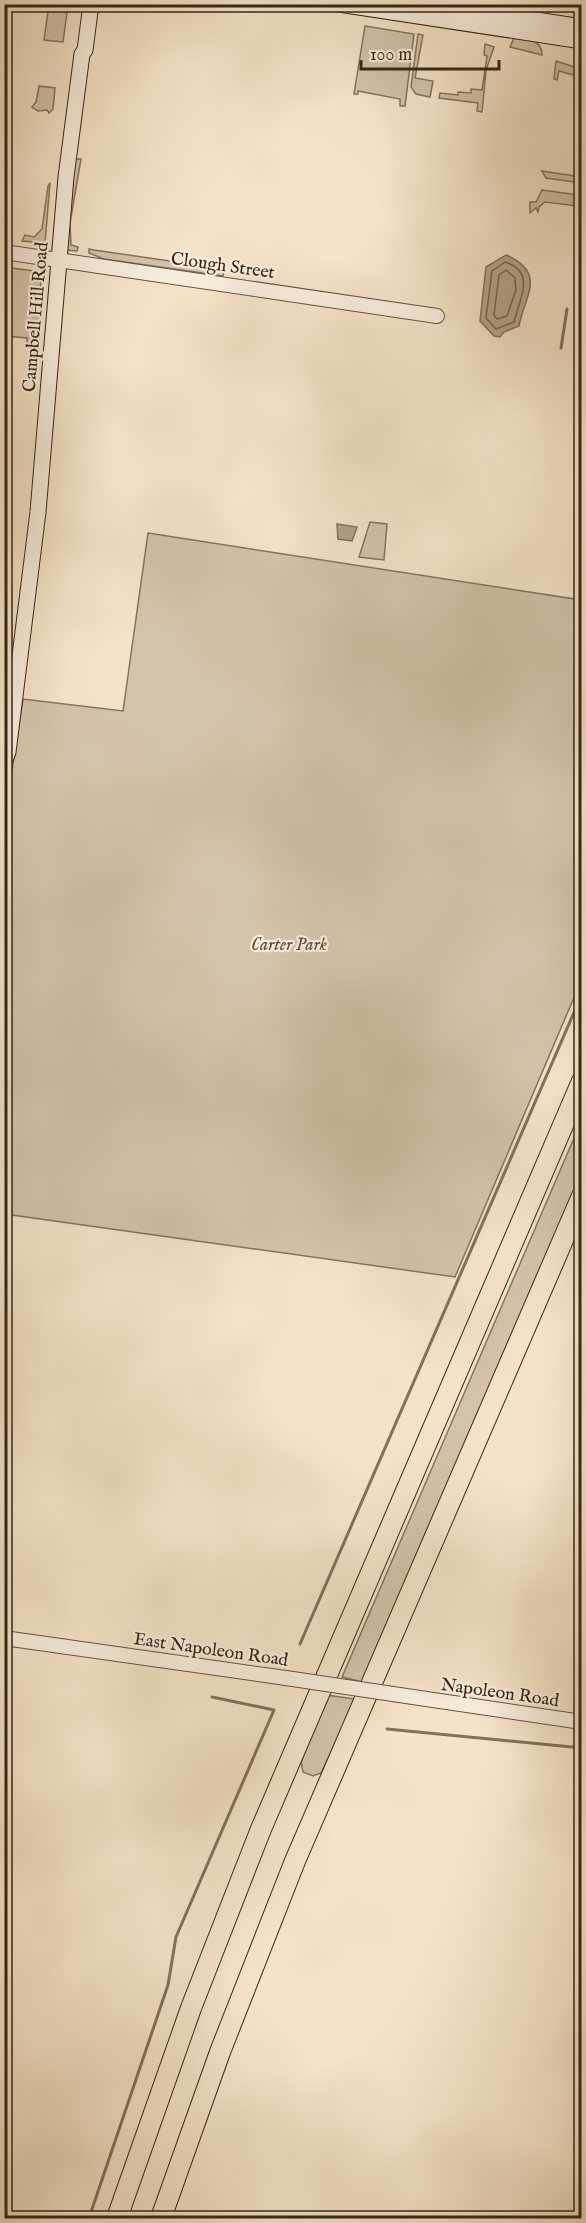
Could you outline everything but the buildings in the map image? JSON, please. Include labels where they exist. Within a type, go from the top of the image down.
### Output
[{"type":"highway","points":[[117,2218],[191,2008],[261,1829],[582,1081]]},
{"type":"highway","points":[[161,2218],[220,2052],[295,1861],[505,1369],[582,1196]]},
{"type":"main road","name":"Campbell Hill Road","points":[[82,54],[80,49],[83,4]]},
{"type":"main road","name":"Campbell Hill Road","points":[[4,762],[38,512],[66,177],[91,4]]},
{"type":"main road","points":[[339,4],[576,40]]},
{"type":"main road","points":[[434,4],[582,27]]},
{"type":"street","name":"Clough Street","points":[[4,252],[437,316]]},
{"type":"street","name":"East Napoleon Road","points":[[4,1638],[412,1697]]},
{"type":"street","name":"Napoleon Road","points":[[412,1697],[582,1722]]},
{"type":"green space","points":[[49,5],[68,5],[63,42],[44,40]]},
{"type":"green space","points":[[365,26],[414,34],[405,106],[400,106],[400,99],[358,91],[358,94],[354,94]]},
{"type":"green space","points":[[418,34],[423,35],[415,78],[433,81],[430,97],[416,94],[411,87]]},
{"type":"green space","points":[[514,38],[537,43],[542,55],[510,47]]},
{"type":"green space","points":[[485,44],[494,47],[486,70],[482,112],[477,111],[478,103],[439,98],[440,93],[458,95],[458,92],[471,93],[471,89],[482,90],[487,56],[484,55]]},
{"type":"green space","points":[[556,61],[581,69],[581,77],[559,71],[557,80],[554,79]]},
{"type":"green space","points":[[39,86],[55,88],[53,109],[49,113],[47,110],[38,111],[32,107],[36,102]]},
{"type":"green space","points":[[75,159],[81,159],[70,223],[71,245],[78,247],[77,251],[65,250]]},
{"type":"green space","points":[[542,171],[581,177],[581,183],[546,178]]},
{"type":"green space","points":[[50,183],[45,243],[22,241],[25,235],[34,237],[42,229]]},
{"type":"green space","points":[[542,190],[578,195],[581,203],[577,206],[545,202],[539,207],[538,212],[536,208],[530,213],[530,202],[536,202]]},
{"type":"green space","points":[[89,249],[225,269],[223,276],[104,259],[89,253]]},
{"type":"green space","points":[[5,267],[41,272],[39,349],[27,347],[27,338],[5,336]]},
{"type":"green space","points":[[370,522],[387,524],[384,560],[359,557]]},
{"type":"green space","name":"Carter Park","points":[[148,533],[581,600],[581,981],[455,1277],[5,1214],[4,791],[10,783],[23,699],[123,711]]},
{"type":"green space","points":[[581,1122],[581,1176],[363,1682],[342,1677]]},
{"type":"green space","points":[[326,1695],[356,1699],[321,1773],[313,1776],[303,1772],[301,1762]]},
{"type":"water","points":[[506,255],[526,269],[530,277],[530,286],[519,326],[504,332],[500,337],[494,336],[480,321],[486,267]]},
{"type":"water","points":[[337,524],[357,527],[352,541],[338,539]]},
{"type":"waterway","points":[[561,348],[567,309]]},
{"type":"waterway","points":[[300,1644],[582,994]]},
{"type":"waterway","points":[[89,2218],[168,1985],[176,1937],[274,1710],[212,1697]]},
{"type":"waterway","points":[[387,1729],[582,1748]]}]
